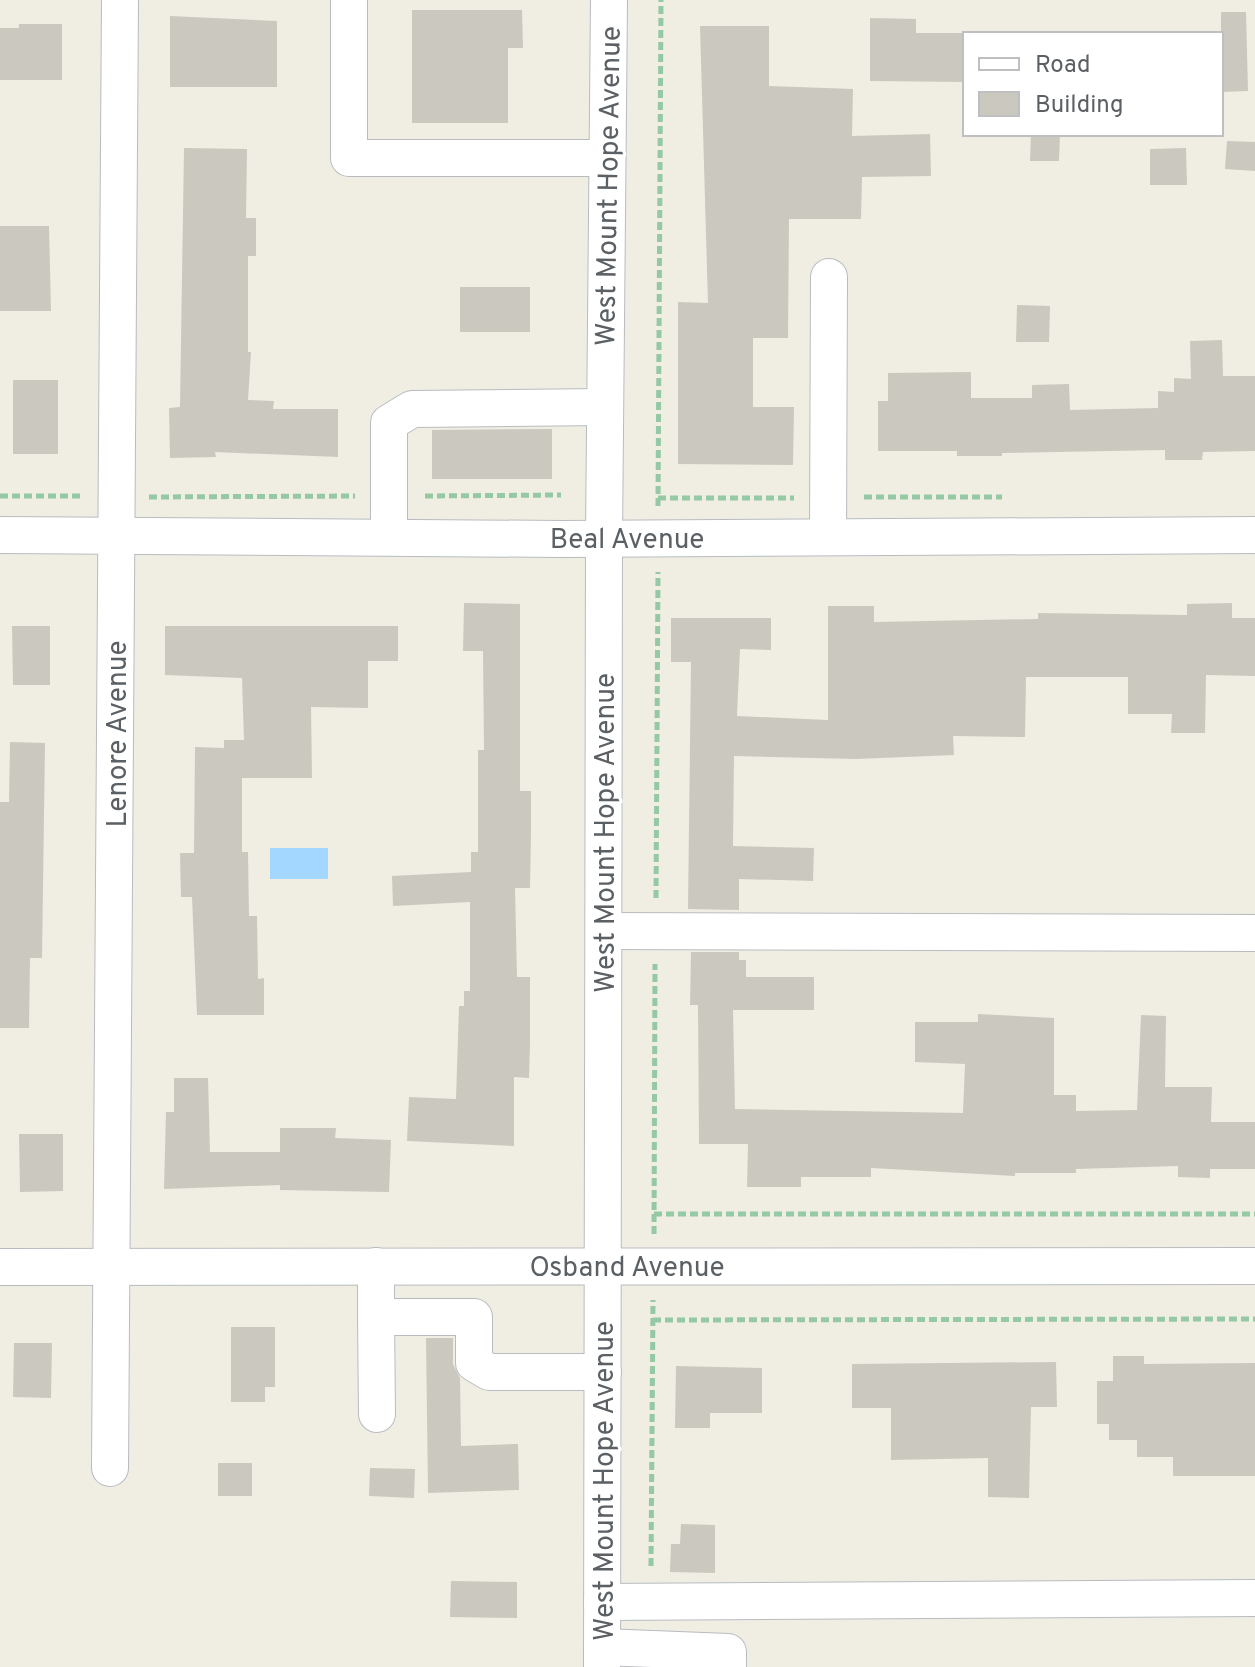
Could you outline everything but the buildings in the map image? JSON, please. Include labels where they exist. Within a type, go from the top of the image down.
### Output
[{"type":"street","name":"Lenore Avenue","points":[[110,1468],[114,1268],[120,0]]},
{"type":"street","points":[[349,0],[349,158],[607,158]]},
{"type":"street","name":"West Mount Hope Avenue","points":[[602,1657],[604,538],[609,0]]},
{"type":"street","points":[[828,537],[829,277]]},
{"type":"street","points":[[389,537],[389,423],[412,409],[605,407]]},
{"type":"street","name":"Beal Avenue","points":[[0,535],[604,538],[1255,535]]},
{"type":"street","points":[[604,931],[1255,933]]},
{"type":"street","points":[[376,1266],[377,1414]]},
{"type":"street","name":"Osband Avenue","points":[[0,1267],[1255,1266]]},
{"type":"street","points":[[376,1317],[474,1317],[474,1363],[489,1372],[603,1372]]},
{"type":"street","points":[[602,1602],[1255,1598]]},
{"type":"street","points":[[602,1657],[728,1652],[728,1667]]},
{"type":"path","points":[[651,1601],[661,0]]},
{"type":"path","points":[[149,481],[149,497],[561,495]]},
{"type":"path","points":[[658,498],[1018,497]]},
{"type":"path","points":[[654,1214],[1255,1214]]},
{"type":"path","points":[[653,1320],[1255,1319]]},
{"type":"water","points":[[270,848],[328,848],[328,879],[270,879]]}]
